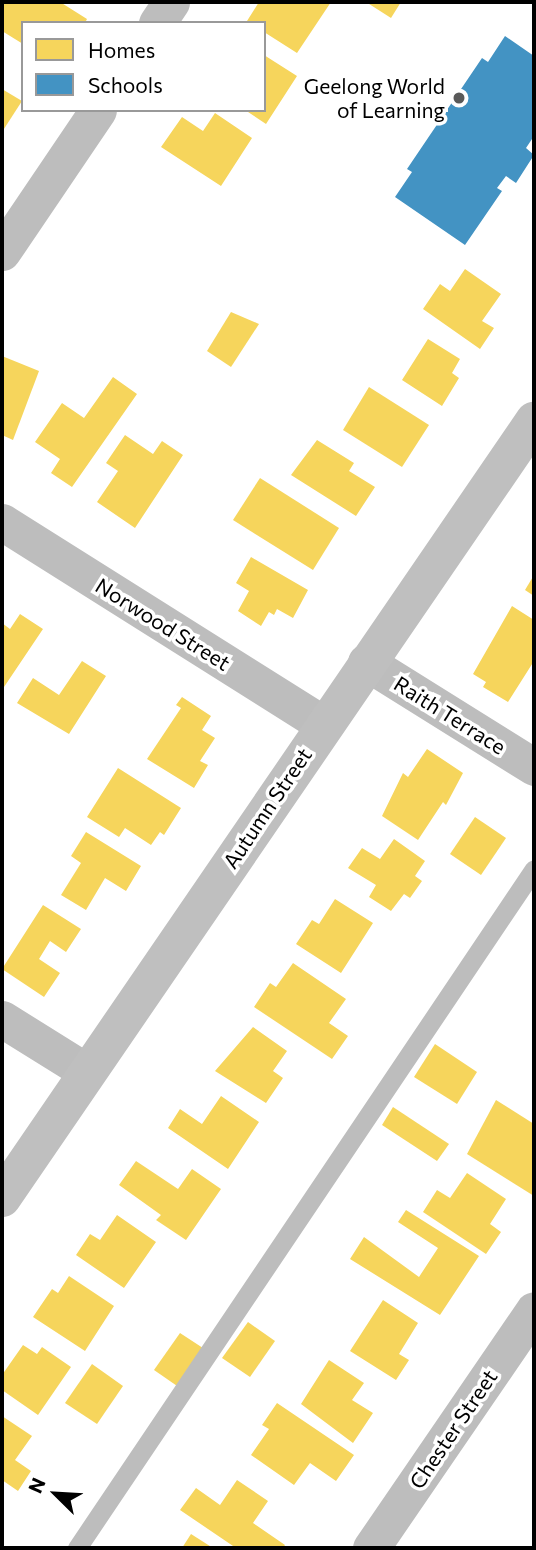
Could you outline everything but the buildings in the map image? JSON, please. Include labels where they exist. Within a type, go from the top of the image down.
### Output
[{"type":"street","points":[[158,21],[171,2]]},
{"type":"street","points":[[2,252],[97,112]]},
{"type":"street","name":"Autumn Street","points":[[2,1198],[366,662],[534,421]]},
{"type":"street","name":"Norwood Street","points":[[2,522],[324,725]]},
{"type":"street","name":"Raith Terrace","points":[[366,662],[534,767]]},
{"type":"street","points":[[2,1019],[88,1072]]},
{"type":"street","name":"Chester Street","points":[[371,1548],[534,1310]]},
{"type":"lane","points":[[77,1548],[534,869]]},
{"type":"place","name":"Geelong World of Learning","points":[[459,98]]}]
